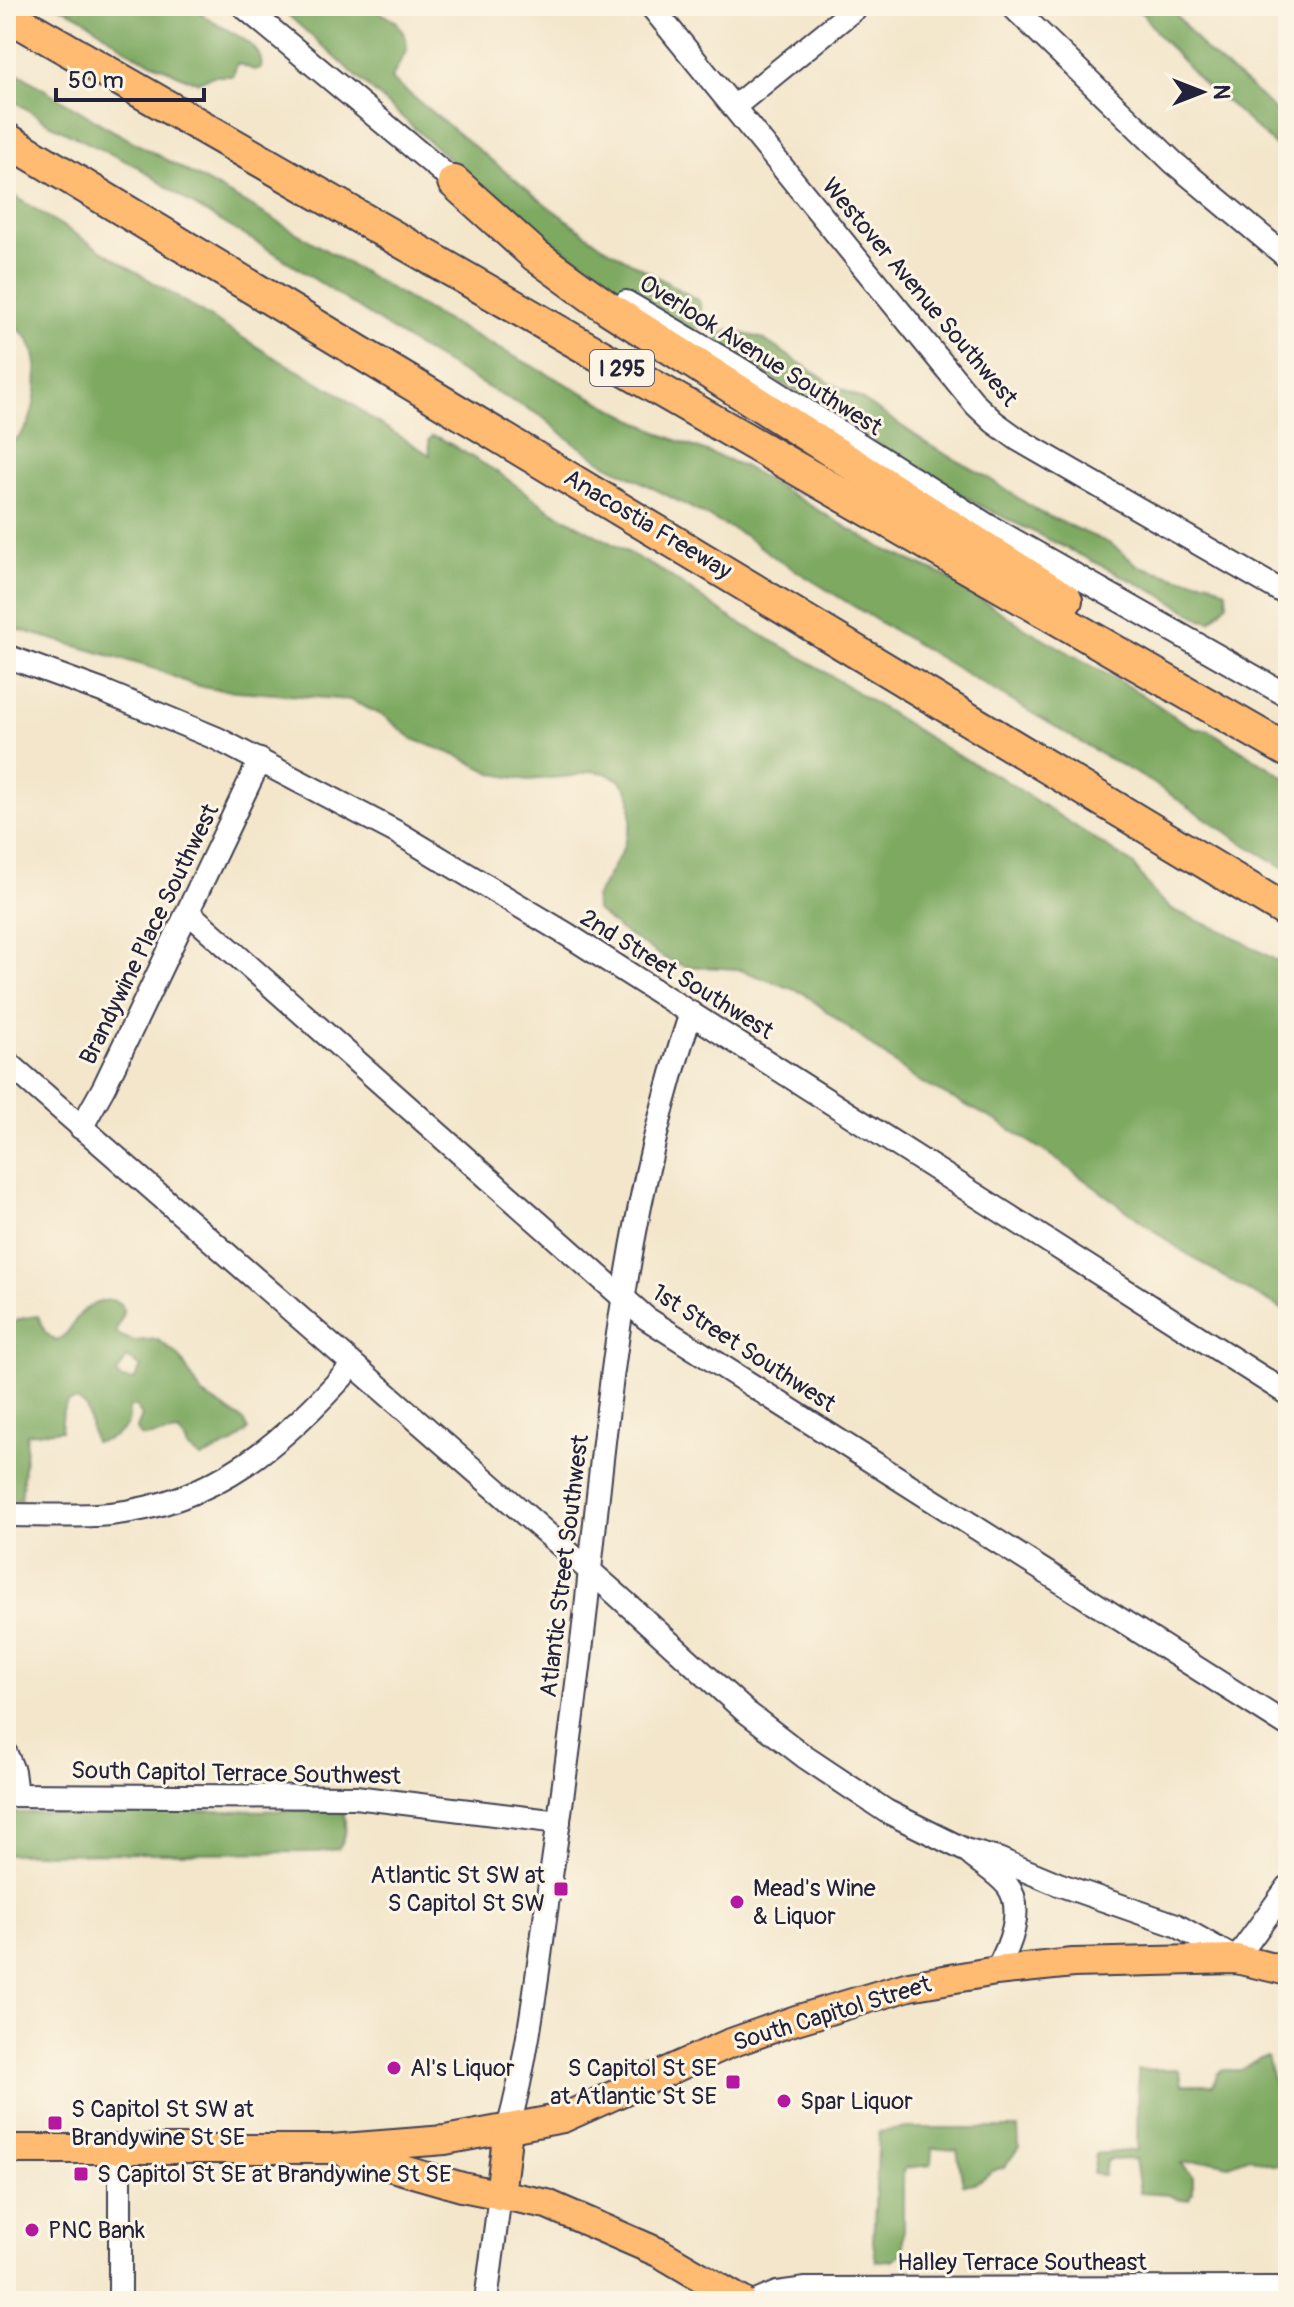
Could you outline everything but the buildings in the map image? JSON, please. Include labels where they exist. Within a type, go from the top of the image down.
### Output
[{"type":"highway","name":"I 295","points":[[6,14],[1288,751]]},
{"type":"highway","name":"Anacostia Freeway","points":[[6,139],[1288,912]]},
{"type":"highway","points":[[6,156],[216,265]]},
{"type":"highway","points":[[454,182],[535,255],[608,308],[1136,644],[1238,722]]},
{"type":"main road","name":"South Capitol Street","points":[[6,2149],[331,2149],[445,2140],[563,2118],[728,2044],[909,1986],[996,1971],[1073,1963],[1236,1959],[1288,1971]]},
{"type":"main road","points":[[500,2195],[508,2129]]},
{"type":"main road","points":[[331,2149],[433,2179],[547,2204],[684,2266],[742,2301]]},
{"type":"street","name":"Overlook Avenue Southwest","points":[[243,6],[454,182],[581,275],[761,382],[938,495],[1288,696]]},
{"type":"street","name":"Westover Avenue Southwest","points":[[651,6],[976,405],[994,422],[1019,440],[1288,595]]},
{"type":"street","points":[[734,107],[858,6]]},
{"type":"street","points":[[1012,6],[1173,162],[1288,258]]},
{"type":"street","name":"2nd Street Southwest","points":[[6,656],[142,706],[260,760],[462,871],[691,1013],[1288,1394]]},
{"type":"street","name":"Brandywine Place Southwest","points":[[81,1128],[104,1087],[260,760]]},
{"type":"street","name":"1st Street Southwest","points":[[188,912],[655,1324],[1288,1726]]},
{"type":"street","name":"Atlantic Street Southwest","points":[[508,2129],[522,2077],[559,1822],[623,1297],[660,1114],[691,1013]]},
{"type":"street","points":[[6,1061],[589,1570],[713,1685],[793,1748],[886,1811],[965,1850],[998,1859],[1058,1884],[1176,1925],[1236,1959],[1288,1887]]},
{"type":"street","points":[[6,1515],[111,1514],[153,1506],[197,1490],[235,1472],[273,1446],[307,1416],[353,1365]]},
{"type":"street","points":[[6,1754],[13,1771],[11,1795]]},
{"type":"street","name":"South Capitol Terrace Southwest","points":[[11,1795],[355,1797],[559,1822]]},
{"type":"street","points":[[965,1850],[1004,1881],[1014,1898],[1008,1948],[996,1971]]},
{"type":"street","points":[[120,2149],[120,2301]]},
{"type":"street","points":[[486,2301],[500,2195]]},
{"type":"street","name":"Halley Terrace Southeast","points":[[758,2301],[777,2293],[806,2289],[1288,2288]]},
{"type":"green space","points":[[58,6],[195,6],[208,19],[251,45],[261,59],[261,68],[254,70],[237,63],[233,76],[213,76],[198,82],[190,80],[133,54],[81,17]]},
{"type":"green space","points":[[278,6],[369,6],[397,22],[406,38],[407,49],[391,79],[549,207],[601,245],[699,301],[703,317],[700,328],[689,328],[613,285],[489,195]]},
{"type":"green space","points":[[1131,6],[1169,6],[1205,50],[1288,123],[1288,157],[1228,103],[1213,94],[1143,14]]},
{"type":"green space","points":[[6,66],[108,128],[258,210],[432,313],[663,435],[743,466],[884,549],[943,575],[1177,718],[1196,729],[1207,729],[1288,779],[1288,870],[1150,781],[881,623],[744,535],[604,463],[540,415],[418,347],[138,167],[53,126],[6,96]]},
{"type":"green space","points":[[6,191],[272,356],[338,393],[369,417],[430,455],[429,440],[432,436],[440,438],[499,473],[550,510],[664,572],[737,622],[795,653],[953,753],[1003,779],[1133,864],[1156,896],[1175,911],[1225,932],[1288,967],[1288,1312],[1178,1248],[1056,1159],[997,1121],[916,1080],[803,993],[738,969],[685,966],[666,959],[620,930],[596,910],[595,898],[622,851],[631,823],[631,798],[618,779],[592,771],[528,780],[494,774],[413,739],[384,716],[350,700],[212,689],[153,668],[6,626],[6,448],[28,423],[37,374],[29,341],[21,332],[6,325]]},
{"type":"green space","points":[[728,330],[761,338],[1039,512],[1111,544],[1139,566],[1179,578],[1210,582],[1226,591],[1227,604],[1211,621],[1201,619],[1161,595],[979,505],[883,448],[838,416],[718,347],[718,337]]},
{"type":"green space","points":[[110,1300],[121,1304],[123,1311],[116,1331],[118,1335],[135,1341],[157,1339],[179,1356],[202,1394],[244,1421],[248,1431],[232,1444],[201,1458],[188,1448],[178,1432],[139,1435],[137,1428],[142,1416],[135,1406],[129,1408],[128,1422],[122,1430],[108,1439],[94,1442],[86,1407],[77,1400],[68,1402],[63,1410],[61,1430],[27,1434],[21,1500],[6,1501],[6,1339],[9,1332],[17,1321],[38,1316],[45,1332],[55,1341],[68,1331],[82,1312]],"holes":[[[127,1358],[141,1367],[134,1380],[121,1379],[117,1373]]]},
{"type":"green space","points":[[339,1810],[344,1814],[345,1824],[341,1845],[338,1849],[317,1852],[6,1854],[6,1813]]},
{"type":"green space","points":[[1267,2057],[1276,2086],[1288,2099],[1288,2166],[1272,2165],[1250,2157],[1229,2165],[1211,2161],[1181,2163],[1193,2176],[1193,2192],[1190,2199],[1180,2200],[1169,2195],[1140,2193],[1135,2159],[1106,2161],[1104,2176],[1093,2173],[1096,2154],[1137,2150],[1138,2070],[1177,2069],[1182,2085],[1213,2085],[1222,2070],[1241,2070]]},
{"type":"green space","points":[[908,2128],[1018,2128],[1019,2147],[1004,2168],[970,2184],[963,2184],[957,2150],[932,2148],[931,2165],[905,2168],[903,2253],[892,2260],[876,2261],[873,2242],[879,2132]]},
{"type":"place","name":"Atlantic St SW at S Capitol St SW","points":[[561,1889]]},
{"type":"place","name":"Mead's Wine & Liquor","points":[[737,1902]]},
{"type":"place","name":"Al's Liquor","points":[[394,2068]]},
{"type":"place","name":"S Capitol St SE at Atlantic St SE","points":[[733,2082]]},
{"type":"place","name":"Spar Liquor","points":[[784,2101]]},
{"type":"place","name":"S Capitol St SW at Brandywine St SE","points":[[55,2123]]},
{"type":"place","name":"S Capitol St SE at Brandywine St SE","points":[[81,2174]]},
{"type":"place","name":"PNC Bank","points":[[32,2230]]}]
